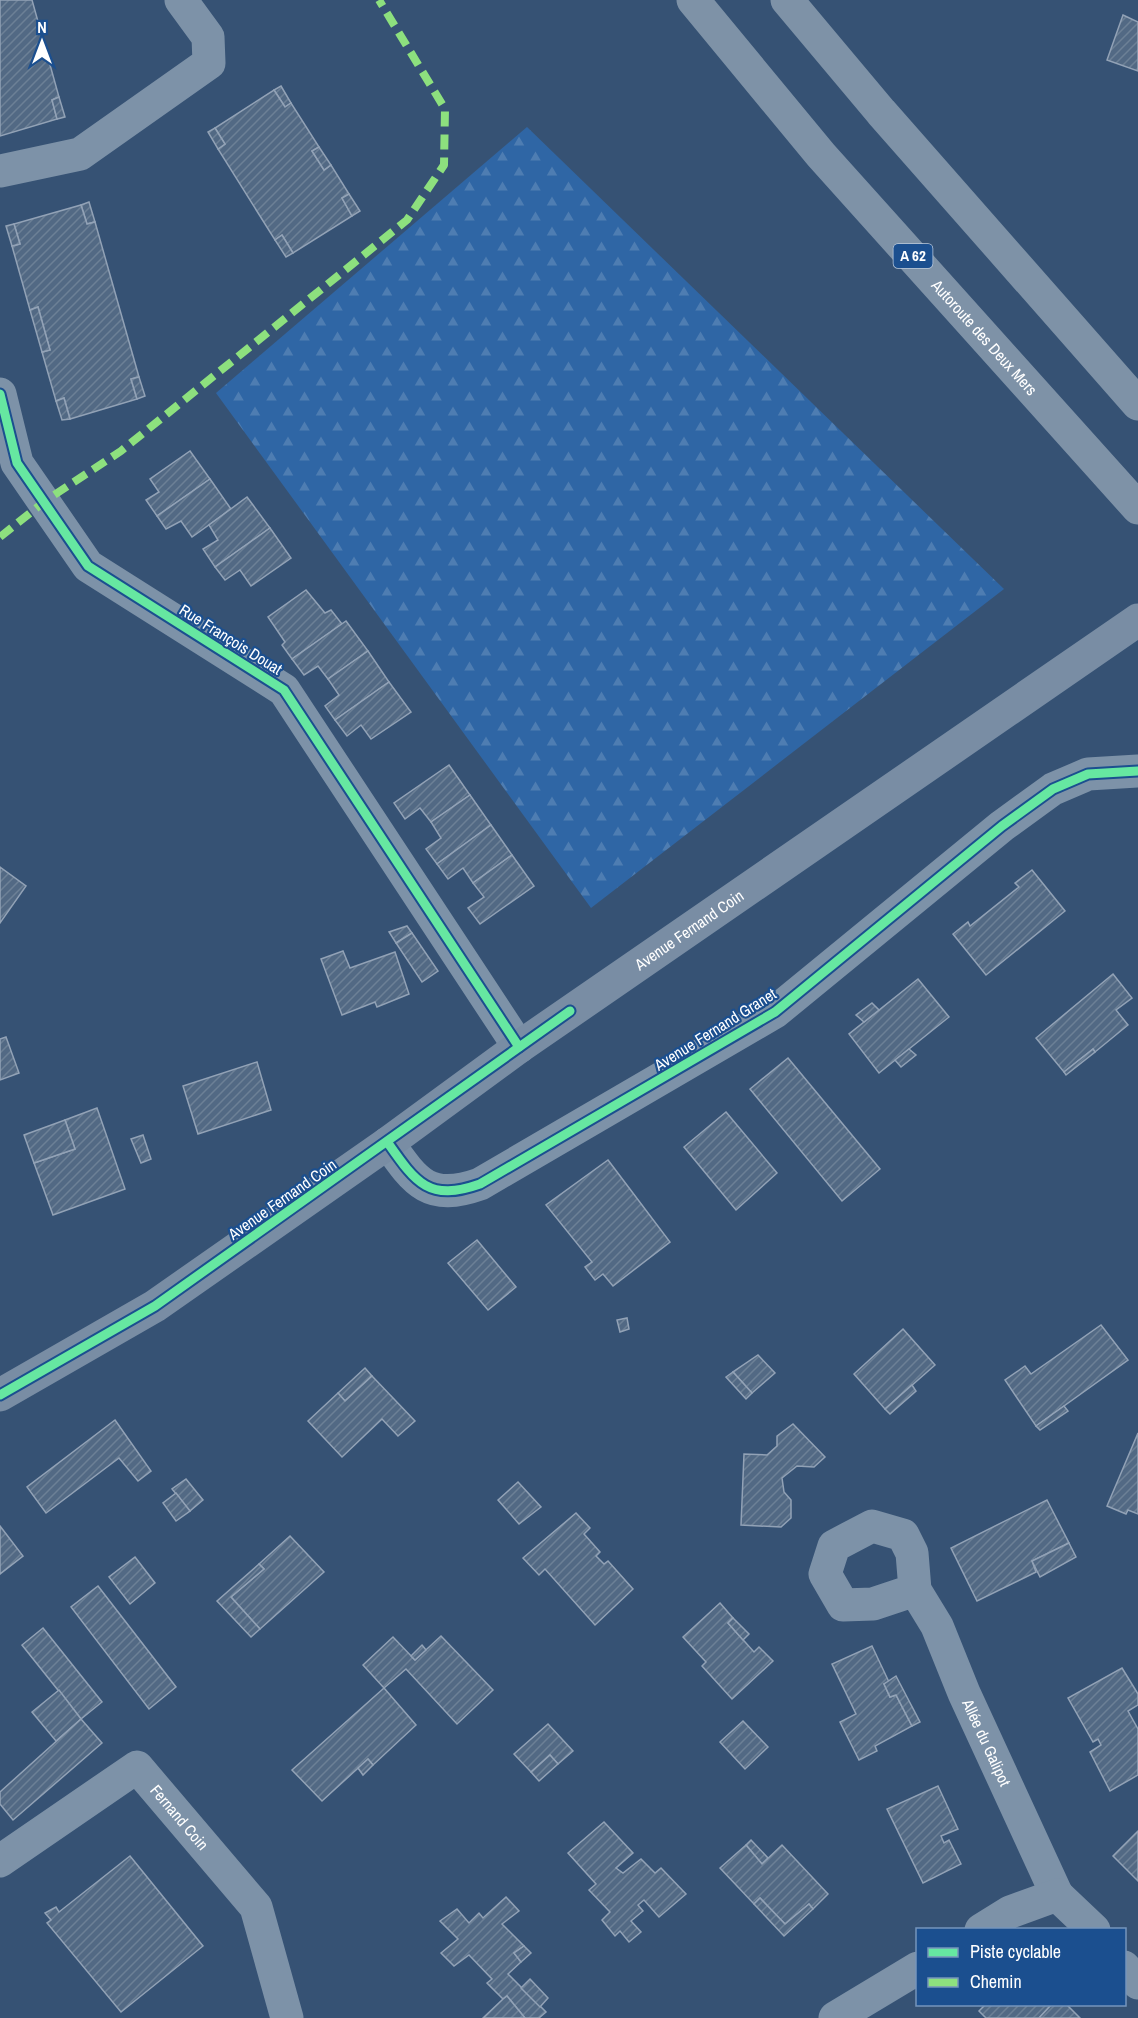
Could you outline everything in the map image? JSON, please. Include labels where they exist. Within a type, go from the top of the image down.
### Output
[{"type":"highway","name":"Autoroute des Deux Mers","points":[[693,0],[821,155],[1138,508]]},
{"type":"highway","points":[[787,0],[880,112],[1138,404]]},
{"type":"main road","name":"Avenue Fernand Coin","points":[[0,1395],[154,1306],[388,1143],[519,1047],[1138,620]]},
{"type":"street","points":[[0,171],[80,154],[209,63],[208,37],[181,0]]},
{"type":"street","name":"Rue François Douat","points":[[0,394],[17,463],[88,566],[284,690],[519,1047]]},
{"type":"street","name":"Avenue Fernand Granet","points":[[388,1143],[418,1181],[432,1189],[453,1193],[480,1184],[775,1012],[1002,826],[1053,789],[1071,779],[1088,774],[1138,771]]},
{"type":"street","name":"Allée du Galipot","points":[[915,1590],[937,1626],[964,1693],[1057,1895]]},
{"type":"street","name":"Fernand Coin","points":[[0,1861],[137,1767],[256,1907],[287,2018]]},
{"type":"street","points":[[983,1928],[1010,1912],[1057,1895],[1094,1928]]},
{"type":"street","points":[[1126,1968],[1138,1983]]},
{"type":"street","points":[[835,2018],[916,1969]]},
{"type":"green space","points":[[527,127],[1004,589],[591,908],[216,393]]},
{"type":"building","points":[[0,0],[32,0],[59,97],[52,100],[57,119],[0,136]]},
{"type":"building","points":[[1123,15],[1138,22],[1138,71],[1107,60]]},
{"type":"building","points":[[281,86],[291,103],[285,107],[274,90]]},
{"type":"building","points":[[274,90],[285,107],[291,103],[319,147],[312,151],[324,170],[331,165],[349,194],[342,198],[352,216],[293,253],[282,235],[275,240],[218,149],[225,144],[215,128]]},
{"type":"building","points":[[59,97],[65,117],[57,119],[52,100]]},
{"type":"building","points":[[215,128],[225,144],[218,149],[208,132]]},
{"type":"building","points":[[319,147],[331,165],[324,170],[312,151]]},
{"type":"building","points":[[349,194],[360,211],[352,216],[342,198]]},
{"type":"building","points":[[89,202],[95,222],[87,224],[81,205]]},
{"type":"building","points":[[81,205],[87,224],[95,222],[139,377],[131,379],[137,399],[70,419],[64,398],[56,401],[42,352],[50,350],[38,307],[30,310],[12,246],[20,244],[14,224]]},
{"type":"building","points":[[14,224],[20,244],[12,246],[6,226]]},
{"type":"building","points":[[282,235],[293,253],[286,257],[275,240]]},
{"type":"building","points":[[38,307],[50,350],[42,352],[30,310]]},
{"type":"building","points":[[139,377],[145,396],[137,399],[131,379]]},
{"type":"building","points":[[64,398],[70,419],[62,420],[56,401]]},
{"type":"building","points":[[190,451],[210,479],[157,516],[146,500],[159,492],[150,479]]},
{"type":"building","points":[[210,479],[231,509],[192,537],[181,521],[166,529],[157,516]]},
{"type":"building","points":[[247,497],[270,528],[215,567],[203,549],[218,540],[209,525]]},
{"type":"building","points":[[270,528],[291,558],[251,586],[240,570],[225,580],[215,567]]},
{"type":"building","points":[[306,590],[325,613],[331,610],[342,624],[292,659],[282,645],[285,642],[268,617]]},
{"type":"building","points":[[346,621],[368,651],[328,679],[318,666],[304,675],[292,659]]},
{"type":"building","points":[[368,651],[389,682],[335,720],[325,706],[339,695],[328,679]]},
{"type":"building","points":[[389,682],[411,712],[371,739],[361,725],[347,736],[335,720]]},
{"type":"building","points":[[449,765],[470,795],[431,822],[420,808],[405,819],[394,803]]},
{"type":"building","points":[[470,795],[491,825],[437,864],[426,849],[441,838],[431,822]]},
{"type":"building","points":[[491,825],[512,855],[473,883],[463,868],[448,879],[437,864]]},
{"type":"building","points":[[512,855],[534,886],[480,924],[468,908],[484,897],[473,883]]},
{"type":"building","points":[[0,867],[26,886],[0,923]]},
{"type":"building","points":[[1032,870],[1065,911],[986,975],[953,934],[968,922],[970,926],[1019,887],[1015,883]]},
{"type":"building","points":[[407,926],[412,933],[396,943],[389,932]]},
{"type":"building","points":[[412,933],[438,971],[422,982],[396,943]]},
{"type":"building","points":[[343,951],[350,968],[395,952],[409,994],[377,1007],[375,1002],[342,1015],[321,959]]},
{"type":"building","points":[[1113,974],[1132,998],[1116,1010],[1128,1025],[1095,1052],[1093,1049],[1064,1072],[1036,1038]]},
{"type":"building","points":[[918,979],[949,1017],[879,1073],[849,1034]]},
{"type":"building","points":[[872,1003],[879,1010],[864,1022],[856,1015]]},
{"type":"building","points":[[6,1037],[19,1073],[0,1080],[0,1039]]},
{"type":"building","points":[[909,1049],[916,1055],[901,1067],[895,1060]]},
{"type":"building","points":[[1093,1049],[1095,1052],[1066,1075],[1064,1072]]},
{"type":"building","points":[[788,1058],[880,1169],[842,1201],[750,1089]]},
{"type":"building","points":[[257,1062],[271,1110],[198,1134],[183,1086]]},
{"type":"building","points":[[97,1108],[125,1189],[53,1215],[34,1163],[75,1149],[65,1120]]},
{"type":"building","points":[[726,1112],[777,1173],[736,1210],[684,1147]]},
{"type":"building","points":[[65,1120],[75,1149],[34,1163],[24,1135]]},
{"type":"building","points":[[143,1135],[151,1159],[141,1163],[131,1139]]},
{"type":"building","points":[[608,1160],[670,1242],[613,1286],[603,1274],[595,1280],[585,1267],[592,1262],[546,1205]]},
{"type":"building","points":[[477,1240],[516,1287],[488,1310],[448,1263]]},
{"type":"building","points":[[627,1318],[629,1329],[620,1332],[617,1320]]},
{"type":"building","points":[[1101,1325],[1128,1360],[1036,1426],[1005,1380],[1025,1366],[1031,1374]]},
{"type":"building","points":[[903,1329],[935,1365],[885,1409],[854,1374]]},
{"type":"building","points":[[758,1355],[775,1373],[752,1393],[733,1372]]},
{"type":"building","points":[[365,1368],[372,1376],[345,1401],[338,1393]]},
{"type":"building","points":[[733,1372],[752,1393],[746,1399],[726,1377]]},
{"type":"building","points":[[372,1376],[415,1421],[398,1436],[382,1419],[342,1457],[308,1421],[338,1393],[345,1401]]},
{"type":"building","points":[[912,1385],[916,1391],[890,1414],[885,1409]]},
{"type":"building","points":[[1064,1406],[1068,1411],[1040,1430],[1036,1426]]},
{"type":"building","points":[[115,1420],[151,1471],[138,1481],[119,1458],[46,1513],[27,1487]]},
{"type":"building","points":[[793,1424],[825,1457],[814,1467],[797,1466],[782,1478],[784,1492],[791,1500],[791,1518],[781,1527],[741,1525],[744,1454],[767,1455],[777,1446],[777,1436]]},
{"type":"building","points":[[1138,1433],[1138,1514],[1128,1510],[1126,1514],[1107,1506]]},
{"type":"building","points":[[186,1479],[203,1500],[190,1511],[172,1489]]},
{"type":"building","points":[[518,1482],[541,1507],[519,1524],[498,1500]]},
{"type":"building","points":[[176,1493],[190,1511],[176,1521],[163,1503]]},
{"type":"building","points":[[1047,1500],[1069,1543],[1032,1561],[1036,1572],[977,1601],[951,1548]]},
{"type":"building","points":[[576,1513],[590,1528],[584,1534],[600,1552],[596,1556],[604,1564],[608,1561],[633,1589],[595,1625],[545,1569],[539,1575],[523,1558]]},
{"type":"building","points":[[0,1526],[23,1556],[0,1574]]},
{"type":"building","points":[[290,1536],[324,1572],[260,1629],[231,1597],[264,1569],[259,1564]]},
{"type":"building","points":[[1069,1543],[1076,1557],[1040,1577],[1032,1561]]},
{"type":"building","points":[[135,1557],[155,1583],[130,1604],[109,1577]]},
{"type":"building","points":[[259,1564],[264,1569],[231,1597],[260,1629],[251,1637],[217,1601]]},
{"type":"building","points":[[98,1586],[176,1687],[149,1709],[71,1607]]},
{"type":"building","points":[[720,1603],[733,1618],[728,1623],[754,1652],[759,1647],[773,1661],[732,1699],[702,1666],[706,1662],[683,1637]]},
{"type":"building","points":[[733,1618],[749,1634],[743,1640],[728,1623]]},
{"type":"building","points":[[43,1628],[102,1702],[81,1719],[22,1645]]},
{"type":"building","points":[[441,1636],[493,1690],[457,1724],[406,1669],[384,1688],[363,1665],[393,1637],[415,1660]]},
{"type":"building","points":[[422,1645],[426,1650],[415,1660],[411,1656]]},
{"type":"building","points":[[872,1646],[889,1682],[884,1684],[890,1697],[896,1695],[912,1726],[875,1746],[877,1751],[859,1760],[840,1722],[856,1714],[832,1664]]},
{"type":"building","points":[[1122,1668],[1138,1694],[1138,1705],[1128,1711],[1138,1729],[1138,1775],[1110,1791],[1090,1752],[1101,1745],[1098,1739],[1093,1742],[1068,1698]]},
{"type":"building","points":[[896,1676],[920,1722],[912,1726],[896,1695],[890,1697],[884,1684]]},
{"type":"building","points":[[384,1688],[416,1725],[373,1765],[368,1759],[322,1801],[292,1770]]},
{"type":"building","points":[[59,1690],[81,1719],[56,1741],[32,1712]]},
{"type":"building","points":[[81,1719],[102,1743],[13,1820],[0,1804],[0,1792]]},
{"type":"building","points":[[743,1721],[768,1747],[745,1769],[720,1742]]},
{"type":"building","points":[[548,1724],[573,1751],[558,1764],[550,1755],[531,1772],[514,1754]]},
{"type":"building","points":[[550,1755],[558,1764],[539,1781],[531,1772]]},
{"type":"building","points":[[368,1759],[373,1765],[363,1775],[358,1768]]},
{"type":"building","points":[[938,1786],[958,1829],[941,1836],[944,1843],[949,1840],[961,1864],[923,1883],[887,1809]]},
{"type":"building","points":[[604,1822],[633,1853],[616,1868],[623,1873],[641,1859],[655,1873],[661,1868],[686,1894],[659,1917],[644,1900],[638,1905],[643,1911],[631,1921],[641,1932],[629,1942],[620,1931],[615,1936],[602,1920],[610,1912],[589,1890],[596,1884],[568,1853]]},
{"type":"building","points":[[1138,1831],[1138,1881],[1113,1856]]},
{"type":"building","points":[[751,1840],[768,1858],[762,1864],[746,1845]]},
{"type":"building","points":[[746,1845],[762,1864],[782,1845],[828,1894],[813,1909],[809,1904],[785,1924],[760,1898],[754,1904],[720,1868]]},
{"type":"building","points":[[130,1856],[203,1946],[121,2012],[47,1923],[51,1920],[45,1913],[56,1907],[59,1912]]},
{"type":"building","points":[[506,1897],[519,1911],[502,1924],[524,1946],[514,1953],[521,1962],[508,1974],[546,2012],[539,2018],[525,2018],[507,1996],[503,1999],[487,1983],[492,1979],[469,1955],[454,1966],[441,1953],[458,1939],[440,1921],[457,1909],[469,1923],[479,1913],[483,1918]]},
{"type":"building","points":[[760,1898],[785,1924],[809,1904],[813,1909],[784,1936],[754,1904]]},
{"type":"building","points":[[524,1946],[531,1953],[521,1962],[514,1953]]},
{"type":"building","points":[[530,1979],[548,1998],[540,2007],[521,1988]]},
{"type":"building","points":[[507,1996],[525,2018],[483,2018],[503,1999]]},
{"type":"building","points":[[984,2006],[1050,2006],[1039,2018],[986,2018],[979,2011]]},
{"type":"building","points":[[1050,2006],[1068,2006],[1080,2018],[1039,2018]]},
{"type":"marked path","points":[[0,537],[45,501],[121,451],[407,220],[444,165],[445,109],[379,0]]},
{"type":"cycle path","points":[[0,394],[17,463],[88,566],[284,690],[519,1047]]},
{"type":"cycle path","points":[[388,1143],[407,1169],[425,1185],[448,1191],[480,1184],[775,1012],[1002,826],[1053,789],[1088,774],[1138,771]]},
{"type":"cycle path","points":[[0,1395],[155,1306],[570,1011]]}]
